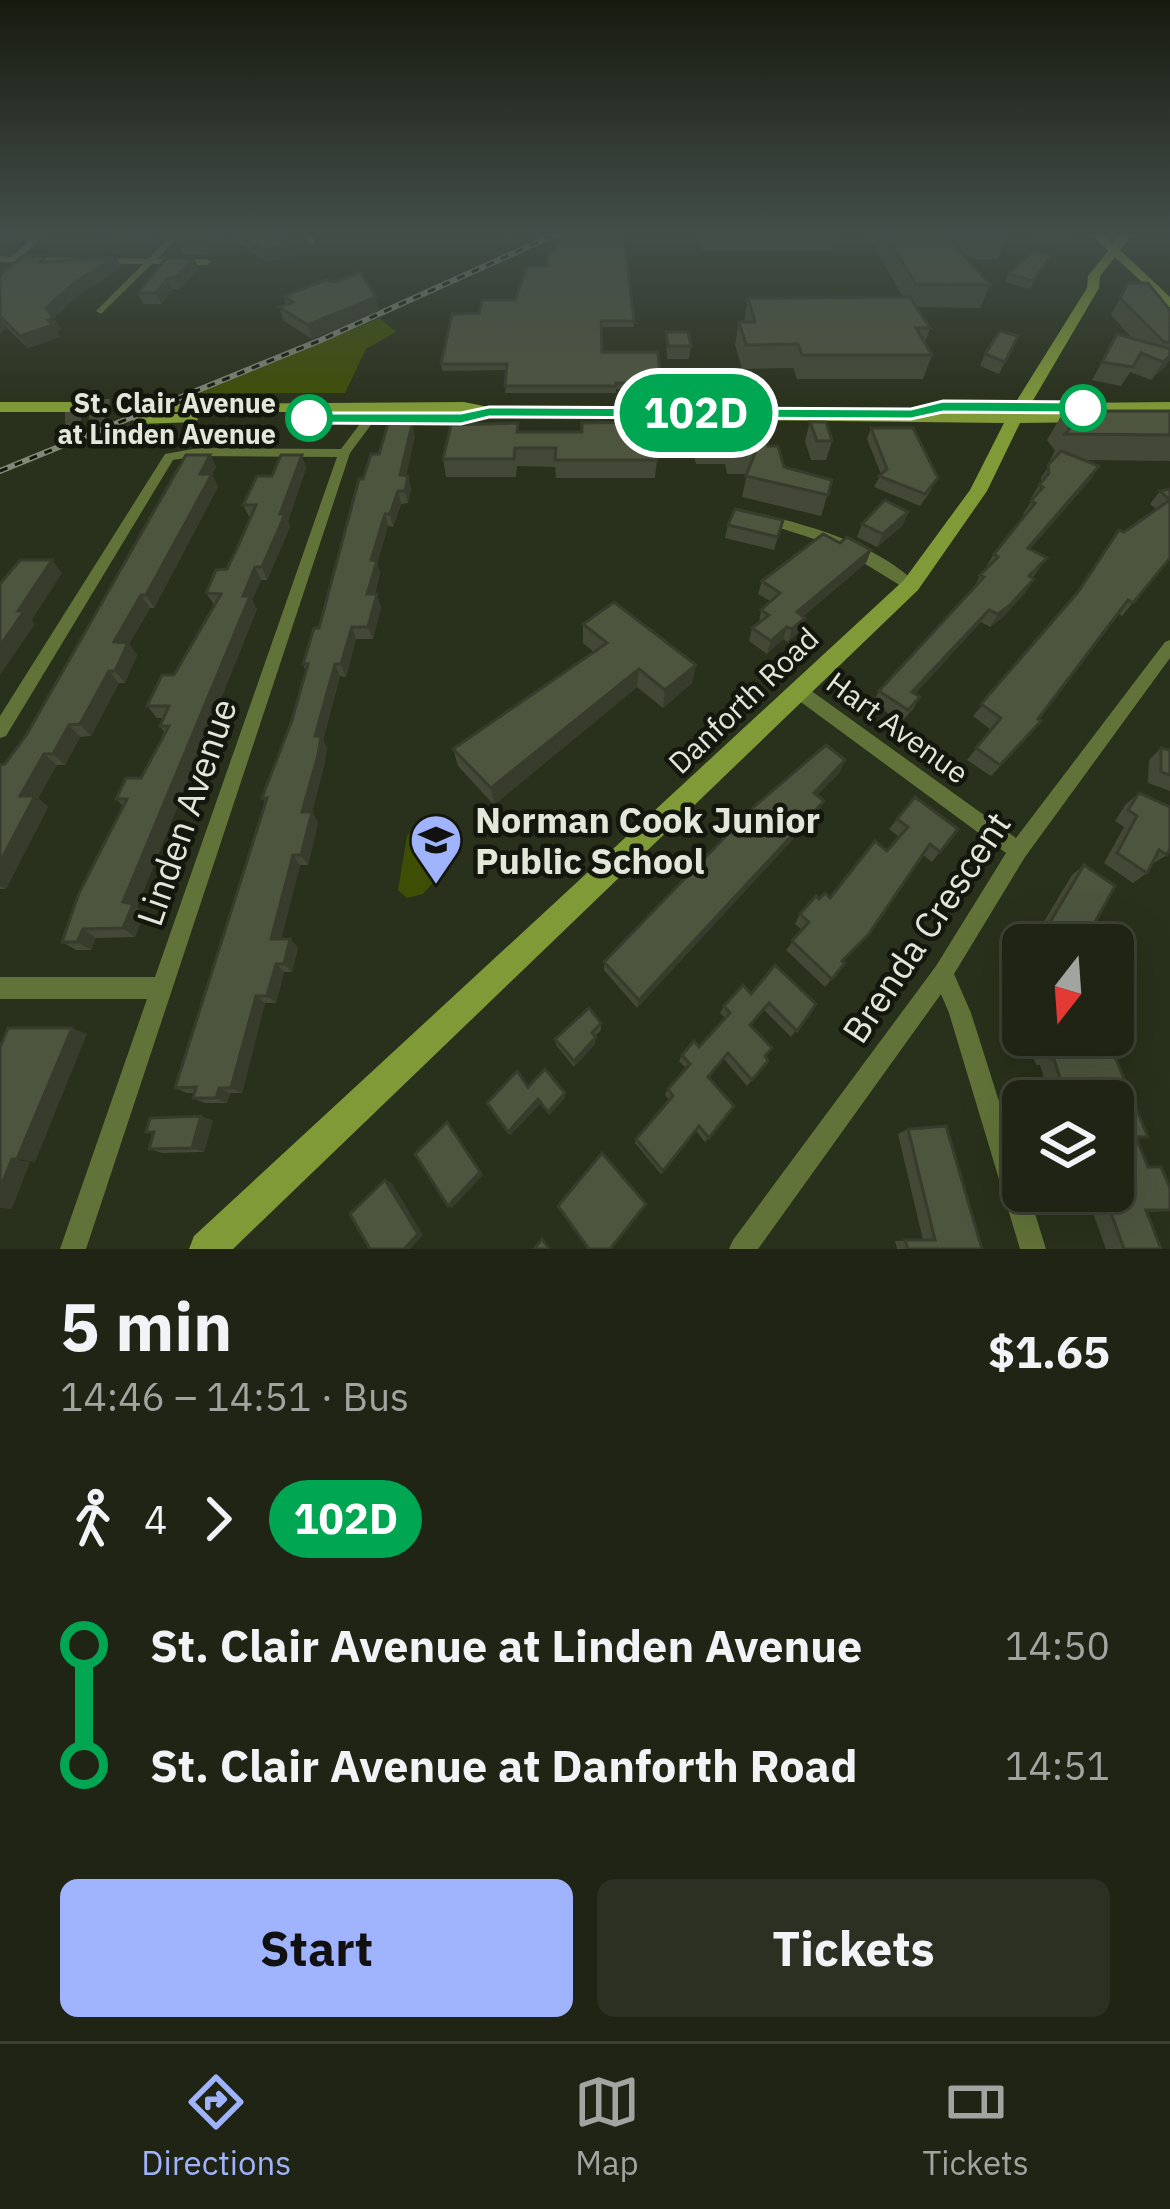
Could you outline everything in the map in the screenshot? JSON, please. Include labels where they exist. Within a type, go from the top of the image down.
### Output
[{"type":"main road","name":"Danforth Road","points":[[207,1249],[910,585],[978,491],[1090,293]]},
{"type":"main road","points":[[0,407],[94,407]]},
{"type":"main road","points":[[170,407],[461,419],[489,412],[911,414],[1170,407]]},
{"type":"main road","points":[[139,419],[374,412]]},
{"type":"main road","points":[[1018,413],[1170,419]]},
{"type":"main road","points":[[0,420],[65,419]]},
{"type":"street","points":[[100,311],[118,293]]},
{"type":"street","name":"Linden Avenue","points":[[73,1249],[344,453],[374,412]]},
{"type":"street","points":[[0,731],[169,458],[198,452],[344,453]]},
{"type":"street","points":[[746,513],[832,535],[879,560],[910,585]]},
{"type":"street","name":"Brenda Crescent","points":[[742,1249],[943,974],[1018,851],[1167,660]]},
{"type":"street","name":"Hart Avenue","points":[[800,692],[1018,851]]},
{"type":"street","points":[[943,974],[960,1013],[1033,1249]]},
{"type":"street","points":[[0,988],[162,988]]},
{"type":"green space","points":[[380,318],[396,332],[366,349],[345,393],[200,393]]},
{"type":"green space","points":[[415,826],[441,827],[444,836],[431,866],[432,884],[423,894],[407,898],[398,890],[407,836]]},
{"type":"building","points":[[0,293],[63,293],[46,308],[53,325],[20,336],[0,316]]},
{"type":"building","points":[[374,293],[376,297],[308,325],[279,307],[293,302],[284,296]]},
{"type":"building","points":[[517,293],[631,293],[634,321],[601,321],[602,352],[658,352],[661,383],[505,386],[507,364],[441,364],[452,314],[479,313],[482,300],[515,300]]},
{"type":"building","points":[[1123,293],[1156,293],[1170,310],[1170,342],[1164,342],[1120,298]]},
{"type":"building","points":[[910,297],[930,328],[916,328],[932,355],[802,355],[798,344],[746,345],[739,322],[755,322],[748,298]]},
{"type":"building","points":[[1000,331],[1018,336],[1005,362],[985,354]]},
{"type":"building","points":[[666,332],[688,332],[691,346],[668,346]]},
{"type":"building","points":[[1117,334],[1170,349],[1170,356],[1163,362],[1141,353],[1133,367],[1102,362]]},
{"type":"building","points":[[1064,411],[1170,411],[1170,435],[1065,434],[1071,427],[1061,414],[1066,415]]},
{"type":"building","points":[[689,413],[758,413],[768,446],[778,446],[784,467],[832,480],[828,495],[746,476],[755,453],[731,453],[728,443],[699,443]]},
{"type":"building","points":[[653,422],[657,460],[555,460],[556,448],[515,448],[514,459],[443,459],[451,425],[518,423],[517,432],[582,432],[582,423]]},
{"type":"building","points":[[810,422],[826,422],[832,441],[817,441]]},
{"type":"building","points":[[388,424],[412,424],[400,475],[408,476],[405,491],[398,491],[390,514],[385,514],[371,560],[377,561],[367,594],[377,594],[368,627],[352,627],[341,664],[335,664],[315,736],[321,736],[318,755],[302,812],[312,812],[301,855],[293,855],[271,939],[290,939],[284,964],[276,964],[267,996],[256,996],[231,1088],[219,1088],[216,1098],[193,1098],[196,1087],[175,1088],[267,798],[262,798],[292,720],[308,664],[303,664],[314,628],[319,628],[359,479],[363,479],[371,454],[379,454]]},
{"type":"building","points":[[871,428],[913,428],[938,478],[925,494],[879,476],[887,469]]},
{"type":"building","points":[[1061,451],[1099,466],[1028,548],[1047,558],[1029,576],[1034,579],[998,614],[989,610],[912,692],[920,697],[908,710],[879,691],[984,577],[980,575],[998,557],[994,554],[1035,503],[1031,501],[1043,487],[1039,485],[1049,473],[1048,465]]},
{"type":"building","points":[[186,455],[210,455],[200,474],[212,474],[146,595],[141,595],[114,642],[128,643],[115,671],[109,671],[80,724],[69,725],[53,754],[44,754],[20,796],[35,796],[0,862],[0,765],[27,734]]},
{"type":"building","points":[[281,455],[302,455],[280,514],[285,514],[262,567],[255,567],[243,596],[250,596],[123,902],[133,904],[123,928],[83,929],[77,942],[62,942],[79,893],[127,799],[116,799],[126,778],[141,778],[169,726],[160,726],[169,706],[147,706],[162,675],[174,675],[221,594],[206,593],[216,570],[227,569],[256,505],[243,505],[257,476],[272,476]]},
{"type":"building","points":[[885,500],[908,512],[883,534],[862,524]]},
{"type":"building","points":[[1170,500],[1170,558],[1133,603],[1128,600],[1038,719],[1041,721],[1000,765],[976,748],[1001,718],[981,704],[1078,592],[1119,530],[1124,532]]},
{"type":"building","points":[[735,509],[783,520],[778,537],[728,525]]},
{"type":"building","points":[[823,534],[840,543],[847,537],[871,550],[797,612],[805,618],[771,641],[752,628],[769,615],[761,610],[780,593],[762,581]]},
{"type":"building","points":[[20,560],[52,560],[0,646],[0,584]]},
{"type":"building","points":[[614,602],[696,665],[665,690],[639,669],[491,788],[453,749],[607,643],[583,624]]},
{"type":"building","points":[[826,745],[845,760],[814,793],[824,801],[639,1000],[604,962],[756,805]]},
{"type":"building","points":[[1161,748],[1170,750],[1170,775],[1161,772]]},
{"type":"building","points":[[1139,793],[1170,807],[1170,848],[1167,855],[1159,850],[1147,873],[1117,853],[1137,816],[1128,810]]},
{"type":"building","points":[[915,797],[958,829],[940,852],[930,844],[832,979],[792,941],[809,922],[800,914],[816,896],[819,899],[825,893],[830,898],[875,841],[887,851],[908,827],[897,819]]},
{"type":"building","points":[[1084,865],[1115,886],[1098,924],[1049,924]]},
{"type":"building","points":[[775,965],[816,1004],[797,1031],[769,1003],[750,1025],[772,1048],[765,1056],[768,1061],[752,1080],[728,1053],[708,1077],[734,1106],[709,1138],[699,1126],[663,1171],[636,1139],[673,1096],[668,1089],[690,1064],[682,1055],[694,1041],[699,1047],[730,1013],[724,1006],[743,985],[751,994]]},
{"type":"building","points":[[589,1008],[601,1023],[592,1033],[596,1037],[574,1061],[555,1039]]},
{"type":"building","points":[[8,1028],[72,1028],[0,1189],[0,1047]]},
{"type":"building","points":[[1115,1056],[1125,1080],[1060,1080],[1050,1059]]},
{"type":"building","points":[[545,1069],[565,1093],[548,1112],[538,1099],[508,1132],[487,1103],[517,1071],[528,1087]]},
{"type":"building","points":[[1134,1103],[1148,1137],[1136,1137],[1148,1167],[1161,1167],[1170,1188],[1170,1210],[1146,1210],[1161,1249],[1124,1249],[1111,1212],[1134,1212]]},
{"type":"building","points":[[201,1116],[192,1148],[149,1149],[154,1132],[146,1132],[150,1118]]},
{"type":"building","points":[[447,1122],[480,1172],[448,1206],[415,1154]]},
{"type":"building","points":[[946,1126],[982,1249],[908,1249],[905,1240],[935,1240],[908,1129]]},
{"type":"building","points":[[602,1153],[646,1204],[610,1249],[589,1249],[558,1206]]},
{"type":"building","points":[[385,1180],[418,1234],[404,1249],[370,1249],[350,1214]]},
{"type":"tunnel","points":[[94,407],[170,407]]},
{"type":"tunnel","points":[[65,419],[113,419]]},
{"type":"railway","points":[[0,471],[425,293]]},
{"type":"bus line","name":"102D","points":[[309,418],[461,419],[489,412],[911,414],[943,406],[1083,408]]},
{"type":"place","name":"St. Clair Avenue at Linden Avenue","points":[[309,418]]},
{"type":"place","name":"Norman Cook Junior Public School","points":[[436,886]]}]
